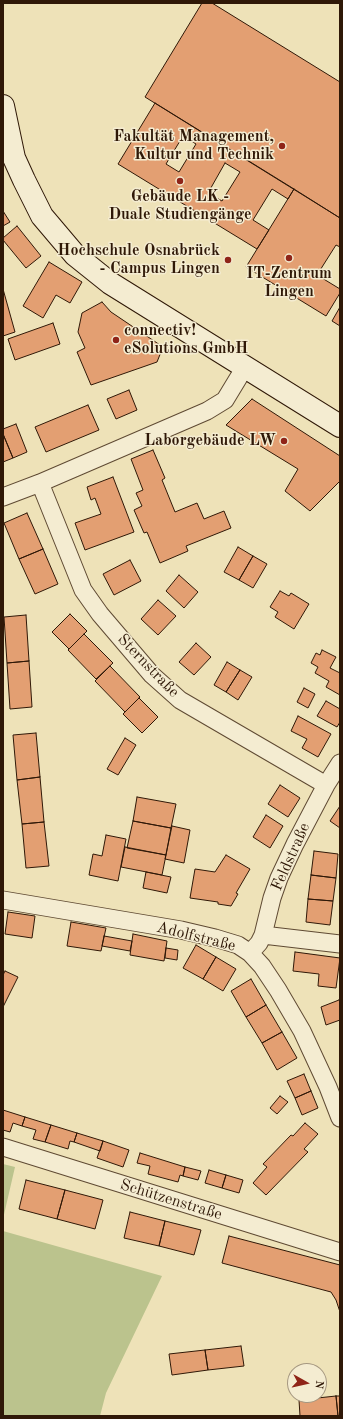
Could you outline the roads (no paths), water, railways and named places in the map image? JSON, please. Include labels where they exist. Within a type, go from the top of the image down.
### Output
[{"type":"main road","points":[[3,106],[14,158],[24,180],[42,216],[75,255],[110,283],[340,426]]},
{"type":"street","points":[[3,497],[207,411],[225,400],[245,367]]},
{"type":"street","name":"Sternstraße","points":[[40,482],[83,590],[100,614],[152,675],[180,700],[326,785]]},
{"type":"street","name":"Feldstraße","points":[[250,953],[264,935],[272,898],[279,878],[295,844],[326,785],[340,763]]},
{"type":"street","name":"Adolfstraße","points":[[3,900],[182,930],[215,938],[238,946],[250,953],[262,966],[302,1031],[328,1087],[340,1118]]},
{"type":"street","points":[[264,935],[340,944]]},
{"type":"street","name":"Schützenstraße","points":[[3,1146],[340,1252]]},
{"type":"place","name":"Fakultät Management, Kultur und Technik","points":[[282,146]]},
{"type":"place","name":"Gebäude LK - Duale Studiengänge","points":[[180,181]]},
{"type":"place","name":"IT-Zentrum Lingen","points":[[289,258]]},
{"type":"place","name":"Hochschule Osnabrück - Campus Lingen","points":[[228,260]]},
{"type":"place","name":"connectiv! eSolutions GmbH","points":[[116,340]]},
{"type":"place","name":"Laborgebäude LW","points":[[284,441]]}]
